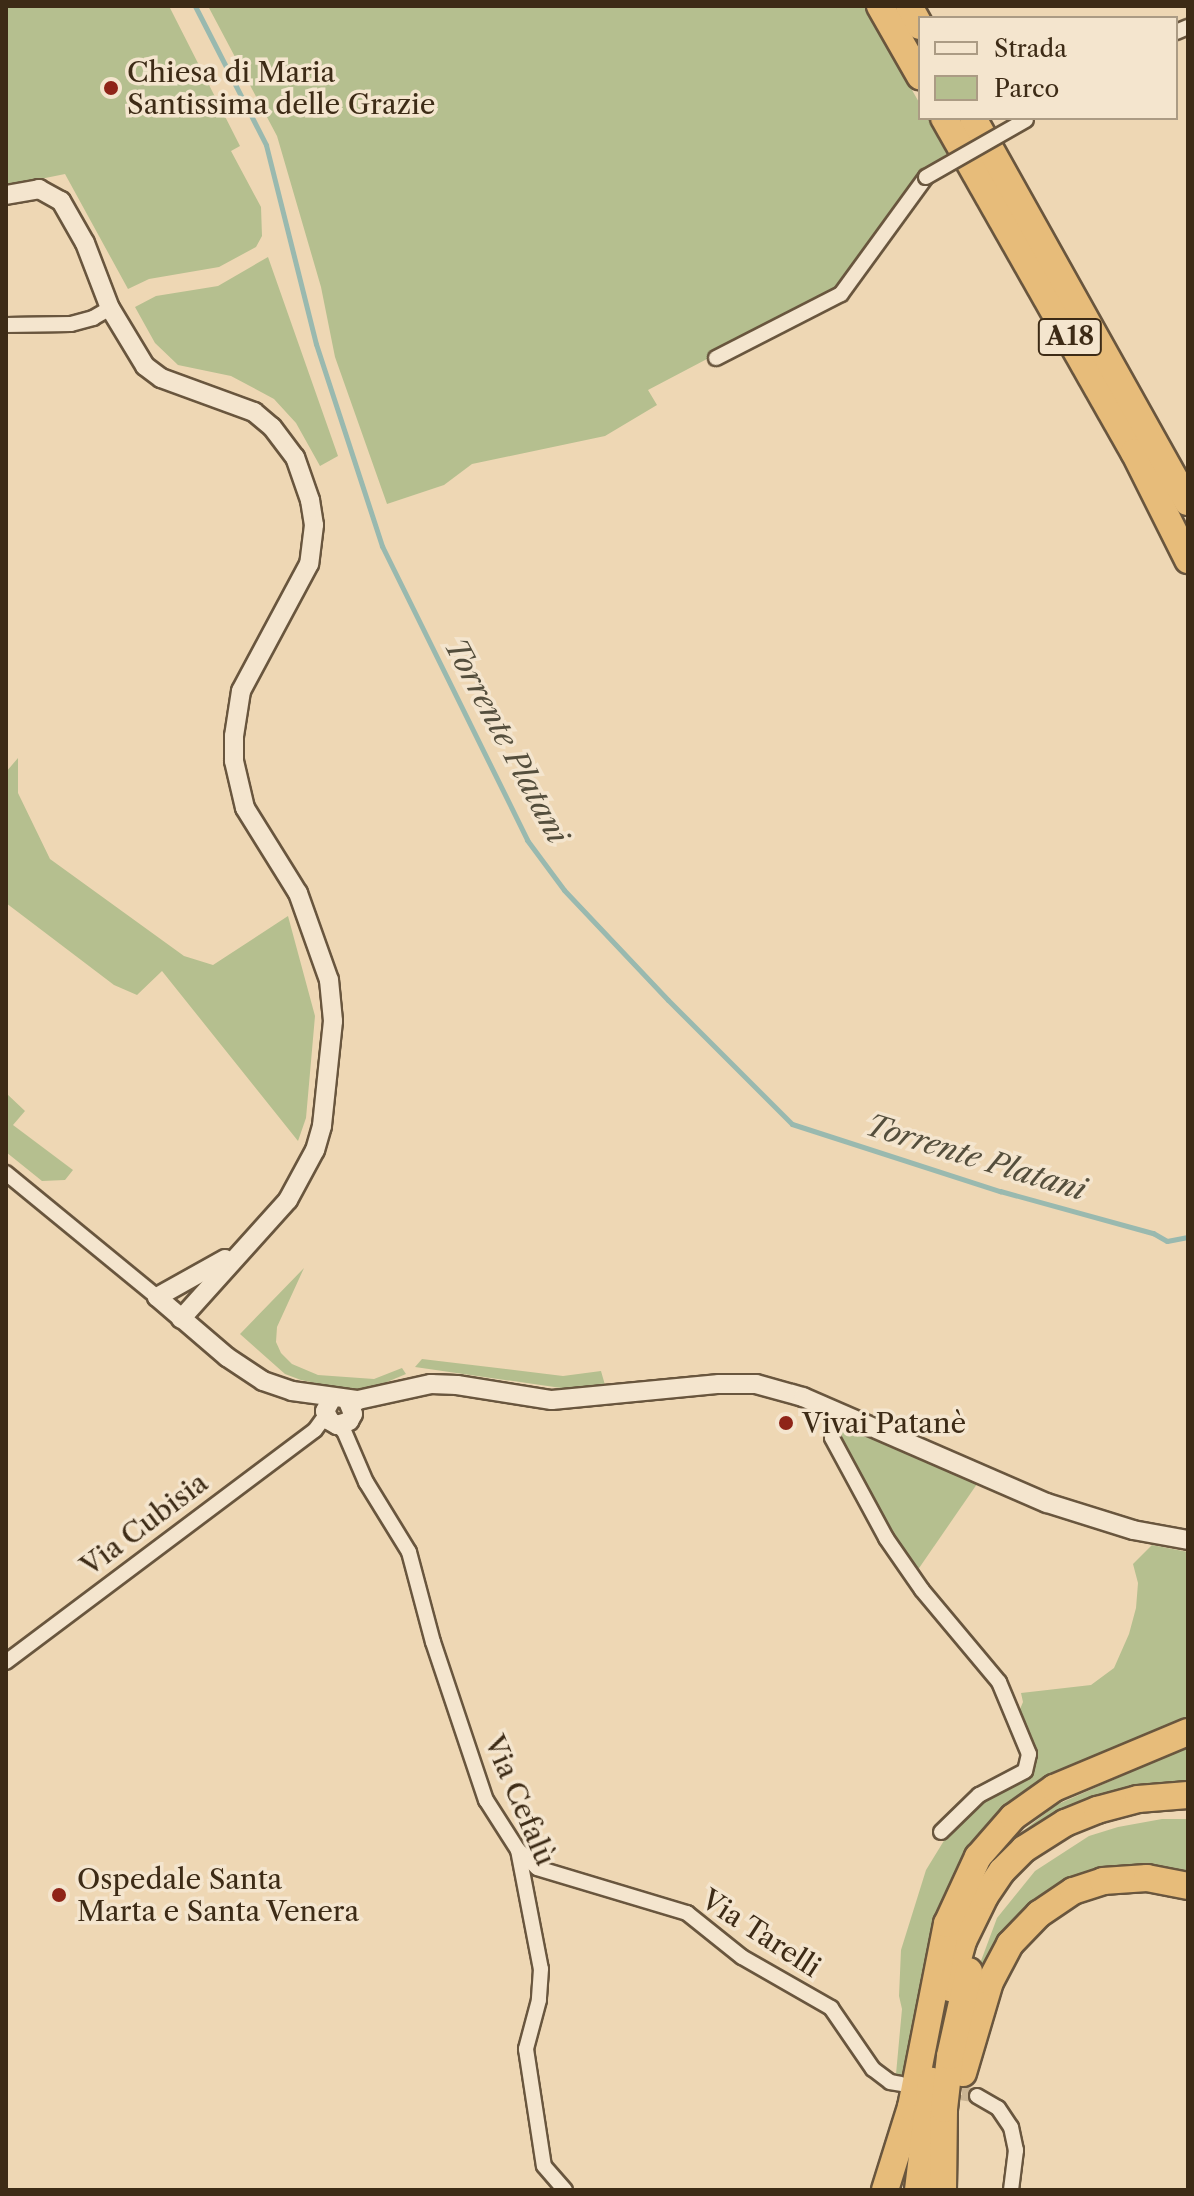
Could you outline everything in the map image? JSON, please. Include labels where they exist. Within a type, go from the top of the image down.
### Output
[{"type":"highway","points":[[880,6],[918,72]]},
{"type":"highway","name":"A18","points":[[945,120],[1128,440],[1188,560]]},
{"type":"highway","name":"A18","points":[[974,120],[1188,502]]},
{"type":"highway","points":[[885,2190],[947,1924],[978,1857],[1013,1817],[1054,1788],[1188,1732]]},
{"type":"highway","points":[[928,2185],[925,2130],[950,1939],[970,1886],[997,1845],[1033,1811],[1060,1795],[1188,1739]]},
{"type":"highway","points":[[938,2032],[963,1941],[985,1896],[1012,1861],[1036,1840],[1088,1813],[1138,1799],[1188,1795]]},
{"type":"highway","points":[[928,2185],[964,1986],[983,1930],[1006,1891],[1033,1861],[1071,1836],[1118,1818],[1188,1810]]},
{"type":"highway","points":[[928,2185],[955,2106],[983,2002],[1003,1956],[1019,1933],[1062,1897],[1103,1881],[1147,1878],[1188,1886]]},
{"type":"highway","points":[[870,2190],[889,2131],[906,2095]]},
{"type":"street","points":[[716,358],[841,294],[926,177],[1025,120]]},
{"type":"street","points":[[6,195],[39,189],[61,201],[85,243],[110,308],[145,366],[161,378],[238,404],[272,427],[295,457],[310,500],[314,525],[309,564],[241,691],[235,724],[234,761],[245,808],[298,893],[313,927],[329,980],[333,1021],[322,1126],[315,1150],[288,1200],[181,1319]]},
{"type":"street","points":[[6,325],[71,324],[93,318],[110,308]]},
{"type":"street","points":[[7,1175],[157,1297],[209,1345],[263,1381],[292,1391],[335,1415],[387,1395],[431,1384],[552,1400],[749,1383],[774,1387],[835,1411],[1047,1503],[1133,1530],[1188,1540]]},
{"type":"street","points":[[157,1297],[200,1275],[247,1244]]},
{"type":"street","points":[[835,1411],[832,1438],[886,1538],[922,1590],[999,1682],[1029,1754],[1025,1771],[979,1795],[941,1832]]},
{"type":"street","name":"Via Cefalù","points":[[335,1415],[350,1441],[366,1482],[409,1552],[433,1642],[486,1800],[518,1850],[529,1890],[541,1969],[539,2000],[526,2049],[544,2166],[565,2190]]},
{"type":"street","name":"Via Cubisia","points":[[6,1662],[335,1415]]},
{"type":"street","name":"Via Tarelli","points":[[518,1850],[537,1868],[687,1913],[742,1957],[831,2008],[873,2069],[906,2095]]},
{"type":"street","points":[[977,2096],[998,2108],[1011,2127],[1016,2150],[1011,2190]]},
{"type":"green space","points":[[6,6],[169,6],[240,146],[231,151],[261,207],[262,236],[256,247],[219,267],[149,279],[128,289],[65,174],[6,186]]},
{"type":"green space","points":[[208,6],[864,6],[918,100],[918,120],[929,120],[948,153],[915,177],[838,290],[648,390],[657,405],[605,436],[472,464],[444,485],[387,504],[335,357],[321,287],[277,136]]},
{"type":"green space","points":[[268,257],[338,456],[320,466],[296,423],[274,399],[231,376],[178,365],[155,343],[135,307],[156,296],[218,286]]},
{"type":"green space","points":[[18,758],[18,793],[50,859],[184,956],[213,965],[288,916],[315,1016],[306,1118],[298,1141],[162,971],[137,995],[114,985],[6,903],[6,772]]},
{"type":"green space","points":[[6,1093],[25,1111],[13,1125],[73,1170],[65,1180],[42,1181],[6,1152]]},
{"type":"green space","points":[[304,1268],[277,1327],[276,1342],[281,1353],[292,1364],[318,1375],[374,1379],[402,1368],[406,1374],[375,1387],[354,1391],[301,1380],[285,1374],[240,1334]]},
{"type":"green space","points":[[422,1359],[563,1376],[601,1371],[605,1385],[568,1389],[415,1367]]},
{"type":"green space","points":[[844,1426],[977,1484],[915,1574],[837,1439]]},
{"type":"green space","points":[[1152,1545],[1188,1552],[1188,1724],[987,1834],[905,2076],[896,2074],[902,2009],[899,1996],[901,1950],[926,1870],[956,1821],[983,1799],[1031,1774],[1018,1714],[1023,1702],[1021,1693],[1091,1685],[1114,1668],[1136,1608],[1138,1583],[1133,1564]]},
{"type":"green space","points":[[1188,1747],[1188,1791],[1126,1797],[976,1888],[999,1850],[1056,1805]]},
{"type":"green space","points":[[1162,1819],[1188,1819],[1188,1883],[1047,1902],[972,1985],[997,1918],[1035,1871],[1089,1836]]},
{"type":"waterway","name":"Torrente Platani","points":[[195,6],[266,145],[316,344],[382,546],[527,840],[564,890],[792,1124],[1000,1191],[1153,1233],[1167,1241],[1188,1237]]},
{"type":"tunnel","points":[[941,2090],[977,2096]]},
{"type":"place","name":"Chiesa di Maria Santissima delle Grazie","points":[[111,88]]},
{"type":"place","name":"Vivai Patanè","points":[[786,1423]]},
{"type":"place","name":"Ospedale Santa Marta e Santa Venera","points":[[59,1895]]}]
